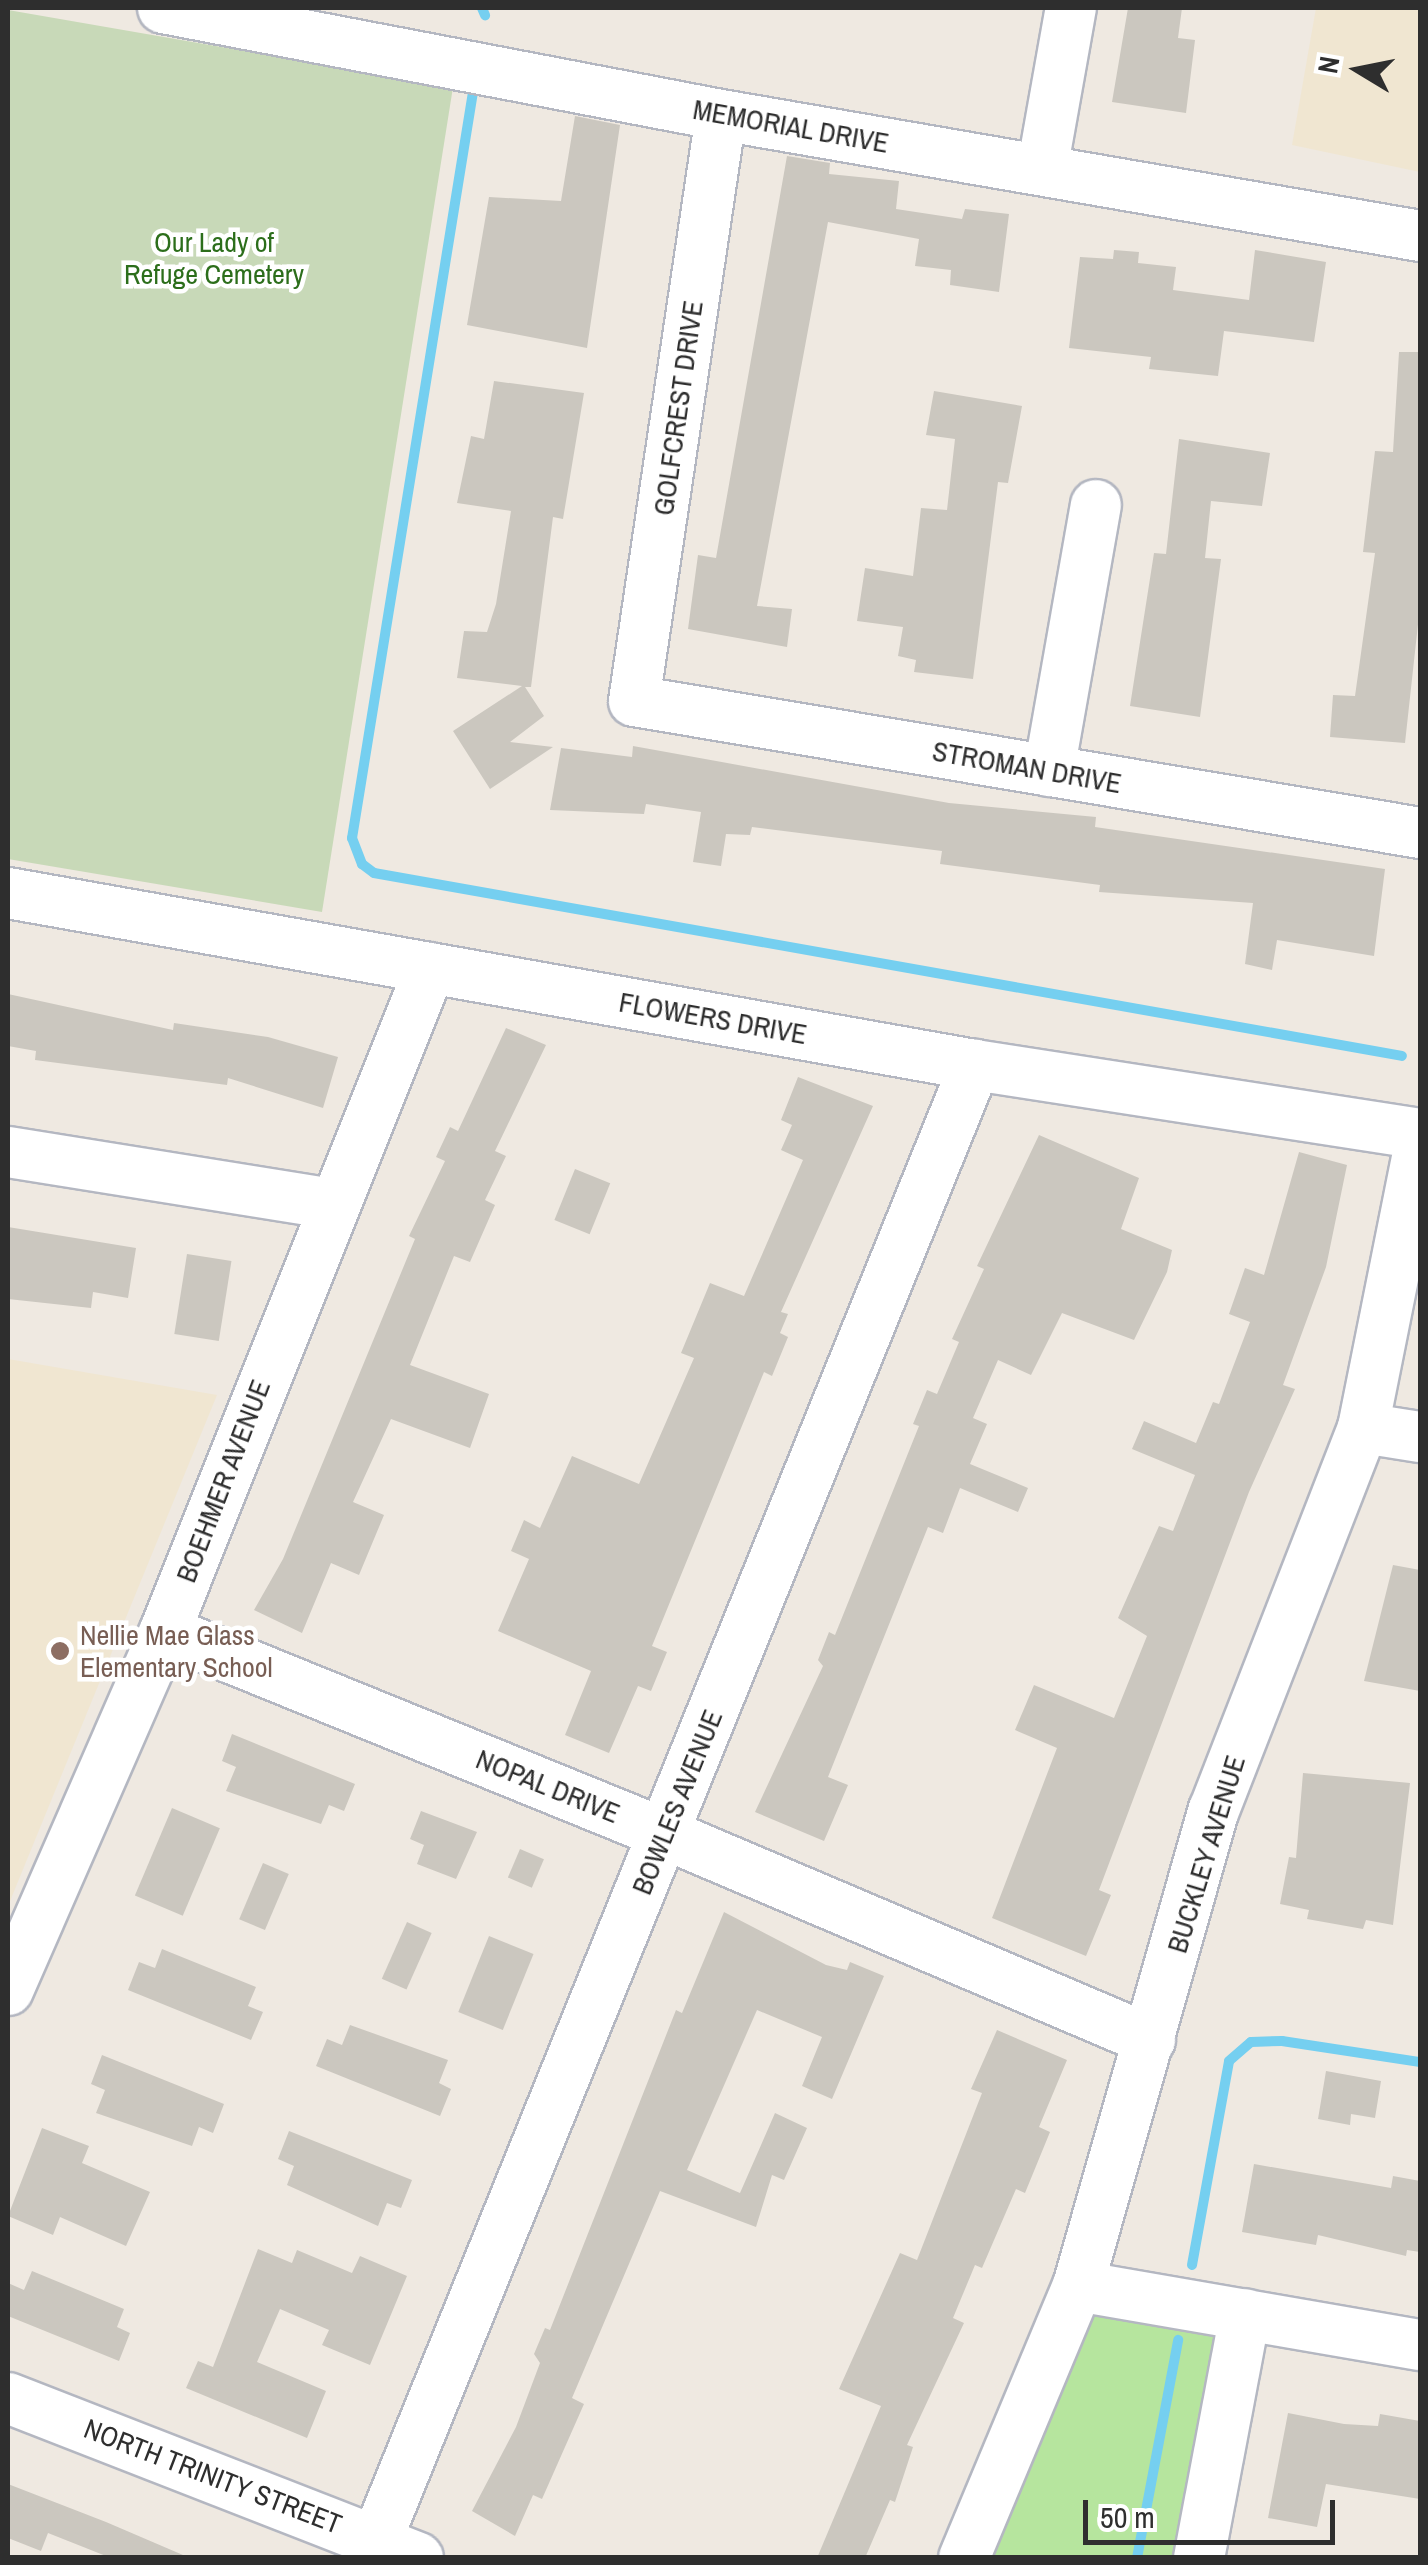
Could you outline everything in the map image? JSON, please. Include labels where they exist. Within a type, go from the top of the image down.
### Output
[{"type":"street","name":"MEMORIAL DRIVE","points":[[163,8],[721,115],[1420,236]]},
{"type":"street","points":[[1042,170],[1071,8]]},
{"type":"street","name":"GOLFCREST DRIVE","points":[[634,701],[721,115]]},
{"type":"street","points":[[1049,771],[1096,505]]},
{"type":"street","name":"STROMAN DRIVE","points":[[634,701],[1420,834]]},
{"type":"street","name":"FLOWERS DRIVE","points":[[8,892],[975,1065],[1420,1134]]},
{"type":"street","name":"BOEHMER AVENUE","points":[[8,1990],[164,1631],[330,1204],[430,968]]},
{"type":"street","name":"BOWLES AVENUE","points":[[398,2548],[665,1834],[975,1065]]},
{"type":"street","name":"BUCKLEY AVENUE","points":[[964,2558],[1078,2286],[1214,1810],[1363,1428],[1420,1142]]},
{"type":"street","points":[[8,1152],[330,1204]]},
{"type":"street","points":[[1363,1428],[1420,1437]]},
{"type":"street","name":"NOPAL DRIVE","points":[[164,1631],[665,1834],[1150,2040]]},
{"type":"street","points":[[1078,2286],[1420,2344]]},
{"type":"street","points":[[1199,2558],[1245,2314]]},
{"type":"street","name":"NORTH TRINITY STREET","points":[[8,2398],[398,2548]]},
{"type":"shaded area","points":[[1316,8],[1420,8],[1420,172],[1292,145]]},
{"type":"shaded area","name":"Nellie Mae Glass Elementary School","points":[[8,1359],[217,1395],[8,1906]]},
{"type":"green space","name":"Our Lady of Refuge Cemetery","points":[[8,10],[453,87],[322,912],[8,859]]},
{"type":"green space","points":[[1077,2311],[1216,2337],[1183,2557],[974,2558]]},
{"type":"building","points":[[1128,8],[1182,8],[1178,38],[1195,40],[1186,113],[1112,102]]},
{"type":"building","points":[[575,116],[620,125],[587,348],[467,325],[489,197],[561,201]]},
{"type":"building","points":[[787,156],[830,163],[829,174],[899,181],[896,209],[962,219],[965,209],[1009,214],[999,292],[950,285],[951,270],[915,266],[919,239],[828,222],[757,606],[792,609],[787,647],[688,629],[698,555],[716,558]]},
{"type":"building","points":[[1114,250],[1139,252],[1138,263],[1176,267],[1173,290],[1249,300],[1255,250],[1326,262],[1314,342],[1224,331],[1218,376],[1149,369],[1151,357],[1069,348],[1080,257],[1113,259]]},
{"type":"building","points":[[1399,352],[1420,352],[1420,606],[1405,743],[1330,737],[1333,695],[1355,696],[1375,553],[1363,552],[1375,451],[1393,452]]},
{"type":"building","points":[[494,381],[584,393],[563,519],[553,517],[531,687],[525,687],[544,716],[510,742],[553,747],[490,789],[453,731],[522,686],[457,678],[464,631],[487,632],[496,604],[511,511],[457,503],[471,436],[484,439]]},
{"type":"building","points":[[934,391],[1022,406],[1008,483],[998,482],[973,679],[914,672],[916,660],[898,656],[903,627],[857,621],[865,568],[913,576],[921,508],[947,510],[955,439],[926,435]]},
{"type":"building","points":[[1179,439],[1270,453],[1262,506],[1211,501],[1205,558],[1221,559],[1200,717],[1130,706],[1154,553],[1166,554]]},
{"type":"building","points":[[633,746],[949,803],[1096,817],[1095,827],[1385,869],[1374,956],[1277,940],[1272,970],[1245,964],[1253,903],[1099,892],[1100,885],[940,864],[942,851],[752,827],[750,835],[726,834],[721,866],[693,862],[701,812],[646,804],[644,814],[550,810],[561,748],[632,757]]},
{"type":"building","points":[[8,994],[173,1030],[174,1023],[268,1037],[338,1057],[323,1108],[228,1078],[227,1085],[35,1060],[36,1051],[8,1046]]},
{"type":"building","points":[[506,1028],[546,1045],[495,1151],[506,1156],[485,1200],[495,1205],[470,1262],[454,1256],[410,1365],[489,1394],[470,1448],[391,1419],[353,1502],[384,1515],[359,1575],[331,1563],[302,1633],[254,1610],[283,1559],[415,1239],[409,1236],[445,1161],[436,1157],[450,1127],[458,1131]]},
{"type":"building","points":[[798,1077],[873,1106],[781,1312],[788,1314],[780,1333],[788,1337],[772,1376],[764,1372],[652,1646],[667,1652],[651,1691],[638,1686],[609,1753],[565,1735],[591,1671],[498,1631],[529,1559],[511,1551],[524,1520],[540,1528],[572,1456],[639,1484],[694,1358],[681,1353],[710,1283],[744,1296],[803,1160],[781,1150],[792,1125],[781,1120]]},
{"type":"building","points":[[1039,1135],[1139,1178],[1121,1229],[1172,1250],[1167,1272],[1134,1340],[1062,1313],[1031,1375],[998,1360],[973,1418],[987,1424],[970,1464],[1028,1488],[1018,1512],[960,1488],[943,1533],[928,1527],[828,1777],[848,1785],[824,1841],[755,1812],[823,1666],[818,1660],[829,1632],[835,1635],[919,1426],[913,1424],[927,1390],[937,1394],[959,1342],[952,1339],[984,1269],[977,1266]]},
{"type":"building","points":[[1299,1152],[1347,1165],[1326,1267],[1283,1385],[1295,1389],[1249,1492],[1099,1890],[1111,1895],[1086,1956],[992,1918],[1057,1748],[1015,1730],[1034,1685],[1114,1718],[1147,1636],[1118,1618],[1159,1526],[1173,1531],[1195,1475],[1132,1449],[1144,1421],[1196,1443],[1213,1402],[1219,1404],[1250,1322],[1229,1314],[1245,1268],[1264,1275]]},
{"type":"building","points":[[575,1169],[610,1183],[590,1234],[554,1220]]},
{"type":"building","points":[[8,1227],[136,1248],[128,1298],[93,1292],[91,1308],[8,1299]]},
{"type":"building","points":[[187,1254],[231,1261],[219,1341],[174,1334]]},
{"type":"building","points":[[1393,1565],[1420,1570],[1420,1691],[1364,1681]]},
{"type":"building","points":[[232,1734],[355,1784],[344,1811],[329,1805],[321,1824],[226,1791],[236,1767],[222,1761]]},
{"type":"building","points":[[1303,1773],[1410,1783],[1393,1925],[1366,1920],[1363,1929],[1307,1919],[1309,1910],[1280,1904],[1289,1857],[1296,1858]]},
{"type":"building","points":[[172,1808],[220,1828],[183,1916],[135,1895]]},
{"type":"building","points":[[421,1811],[477,1832],[456,1879],[417,1864],[424,1845],[410,1839]]},
{"type":"building","points":[[520,1849],[544,1859],[532,1888],[508,1878]]},
{"type":"building","points":[[263,1863],[289,1874],[265,1930],[239,1919]]},
{"type":"building","points":[[724,1912],[826,1965],[847,1970],[850,1962],[884,1976],[832,2099],[802,2086],[822,2037],[757,2010],[687,2170],[740,2193],[775,2113],[807,2128],[784,2180],[772,2175],[756,2227],[660,2191],[572,2398],[584,2404],[542,2499],[533,2495],[515,2536],[472,2511],[516,2427],[540,2363],[534,2354],[545,2328],[550,2330],[676,2010],[682,2013]]},
{"type":"building","points":[[407,1922],[432,1933],[406,1990],[382,1979]]},
{"type":"building","points":[[489,1936],[534,1954],[503,2030],[458,2012]]},
{"type":"building","points":[[162,1949],[256,1987],[248,2006],[263,2012],[251,2040],[128,1990],[139,1962],[155,1968]]},
{"type":"building","points":[[350,2025],[448,2060],[439,2083],[451,2089],[440,2116],[316,2066],[327,2039],[342,2045]]},
{"type":"building","points":[[997,2030],[1067,2060],[1039,2127],[1050,2132],[1025,2193],[1016,2189],[982,2268],[975,2265],[953,2318],[964,2323],[907,2445],[913,2447],[895,2502],[890,2500],[865,2558],[817,2558],[881,2406],[839,2389],[900,2253],[917,2260],[982,2093],[971,2089]]},
{"type":"building","points":[[102,2055],[224,2104],[213,2133],[199,2127],[192,2146],[96,2113],[105,2090],[91,2084]]},
{"type":"building","points":[[1326,2071],[1381,2081],[1375,2118],[1351,2114],[1350,2125],[1318,2119]]},
{"type":"building","points":[[42,2128],[89,2146],[82,2163],[150,2192],[126,2246],[60,2217],[53,2235],[8,2216]]},
{"type":"building","points":[[289,2131],[412,2180],[401,2208],[387,2203],[378,2226],[287,2185],[294,2166],[278,2159]]},
{"type":"building","points":[[1254,2164],[1391,2188],[1393,2176],[1420,2181],[1420,2252],[1407,2250],[1406,2256],[1318,2235],[1316,2245],[1242,2232]]},
{"type":"building","points":[[258,2249],[292,2263],[297,2250],[352,2273],[360,2256],[407,2276],[370,2365],[322,2345],[329,2330],[280,2309],[257,2362],[326,2391],[307,2438],[186,2388],[198,2361],[213,2367]]},
{"type":"building","points":[[32,2271],[124,2309],[117,2327],[130,2333],[119,2361],[8,2316],[8,2283],[24,2290]]},
{"type":"building","points":[[1288,2413],[1344,2424],[1378,2426],[1380,2414],[1420,2421],[1420,2499],[1326,2484],[1317,2527],[1268,2518]]},
{"type":"building","points":[[8,2484],[190,2558],[111,2558],[48,2533],[41,2551],[8,2538]]},
{"type":"waterway","points":[[482,8],[485,15]]},
{"type":"waterway","points":[[473,92],[352,838],[362,864],[374,873],[1402,1056]]},
{"type":"waterway","points":[[1192,2265],[1229,2061],[1251,2042],[1282,2041],[1420,2062]]},
{"type":"waterway","points":[[1137,2558],[1178,2340]]},
{"type":"place","name":"Nellie Mae Glass Elementary School","points":[[60,1651]]}]
